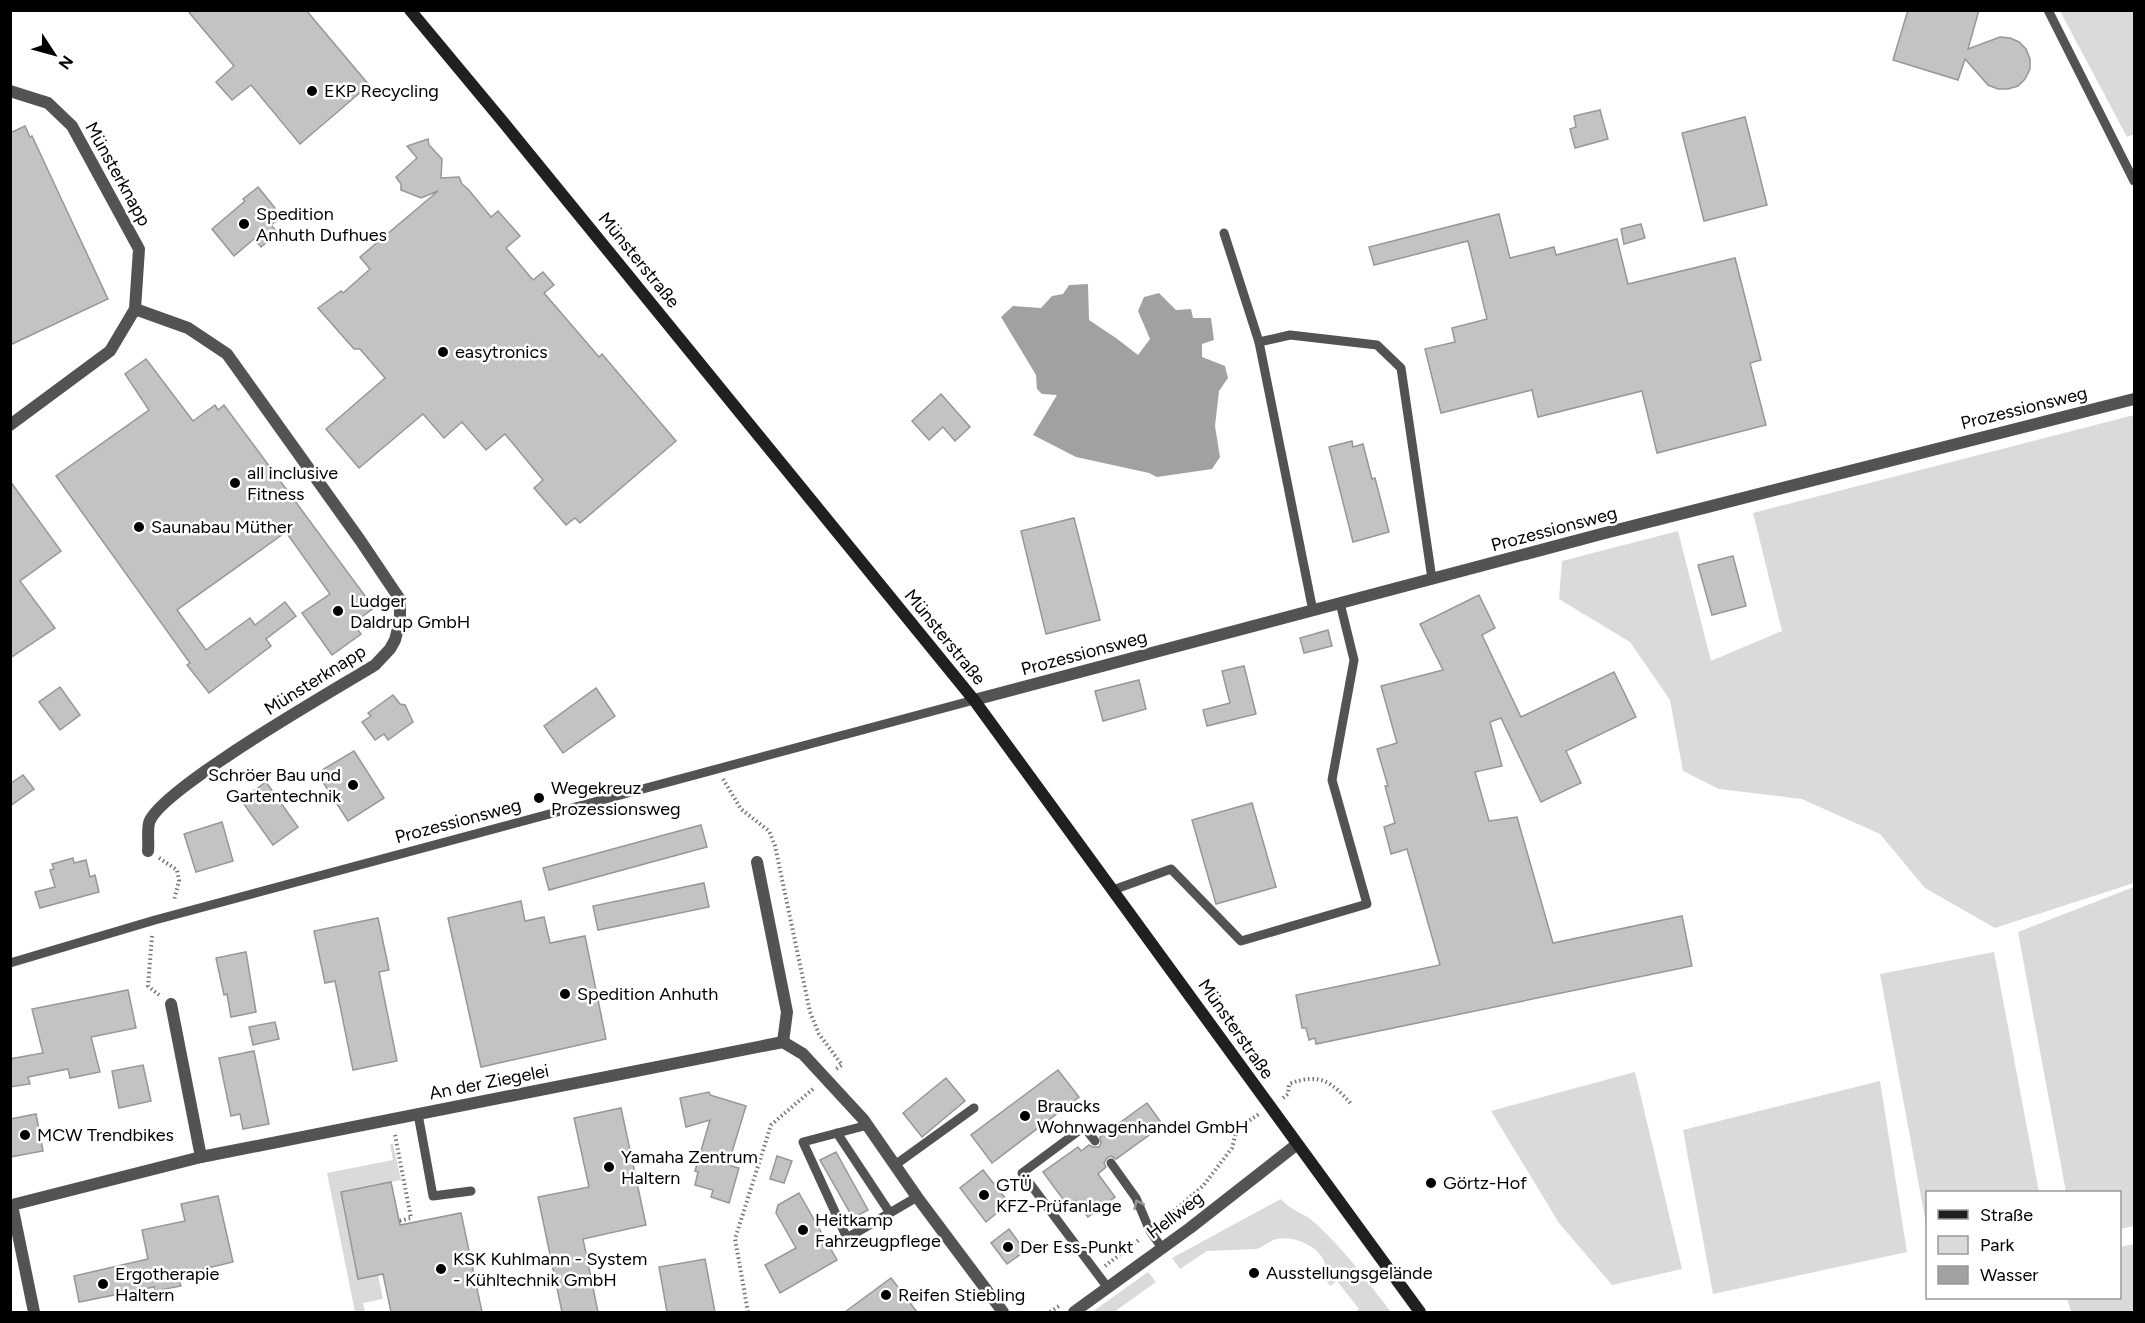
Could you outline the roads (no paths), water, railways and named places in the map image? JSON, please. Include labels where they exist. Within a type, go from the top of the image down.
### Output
[{"type":"main road","name":"Münsterstraße","points":[[410,10],[974,700],[1296,1145],[1420,1312]]},
{"type":"street","name":"Münsterknapp","points":[[10,91],[48,103],[72,126],[139,249],[135,309],[110,351],[10,425]]},
{"type":"street","name":"Münsterknapp","points":[[135,309],[188,328],[227,354],[399,598],[400,614],[399,630],[395,640],[390,650],[375,665],[231,754],[172,796],[149,822],[148,851]]},
{"type":"street","name":"Prozessionsweg","points":[[974,700],[1431,579],[2134,399]]},
{"type":"street","points":[[757,862],[787,1012],[783,1042],[803,1054],[868,1125],[917,1197],[1003,1312]]},
{"type":"street","points":[[171,1004],[201,1156]]},
{"type":"street","name":"An der Ziegelei","points":[[34,1312],[11,1205],[201,1156],[783,1042]]},
{"type":"street","name":"Hellweg","points":[[1074,1312],[1296,1145]]},
{"type":"lane","points":[[2048,10],[2134,181]]},
{"type":"lane","points":[[1224,233],[1259,342],[1313,611]]},
{"type":"lane","points":[[1259,342],[1290,335],[1377,345],[1401,368],[1431,579]]},
{"type":"lane","points":[[1113,890],[1171,869],[1241,941],[1367,904],[1332,780],[1354,660],[1340,603]]},
{"type":"lane","name":"Prozessionsweg","points":[[10,963],[155,920],[974,700]]},
{"type":"lane","points":[[895,1165],[974,1108]]},
{"type":"lane","points":[[418,1114],[433,1197],[471,1191]]},
{"type":"lane","points":[[868,1125],[803,1142],[847,1238],[917,1197]]},
{"type":"lane","points":[[1095,1141],[1084,1127],[1022,1173],[1108,1288]]},
{"type":"lane","points":[[837,1133],[890,1213]]},
{"type":"lane","points":[[1110,1163],[1136,1198],[1150,1231],[1162,1248]]},
{"type":"water","points":[[1088,284],[1089,320],[1138,355],[1150,339],[1138,311],[1144,297],[1159,293],[1176,310],[1191,309],[1193,318],[1211,318],[1214,340],[1202,344],[1202,357],[1225,366],[1228,378],[1219,391],[1215,426],[1220,457],[1212,469],[1157,477],[1149,473],[1076,457],[1033,435],[1057,395],[1042,394],[1037,389],[1036,375],[1001,317],[1013,306],[1041,308],[1052,296],[1063,294],[1069,285]]},
{"type":"place","name":"EKP Recycling","points":[[312,91]]},
{"type":"place","name":"Spedition Anhuth Dufhues","points":[[244,224]]},
{"type":"place","name":"easytronics","points":[[443,352]]},
{"type":"place","name":"all inclusive Fitness","points":[[235,483]]},
{"type":"place","name":"Saunabau Müther","points":[[139,527]]},
{"type":"place","name":"Ludger Daldrup GmbH","points":[[338,611]]},
{"type":"place","name":"Schröer Bau und Gartentechnik","points":[[353,785]]},
{"type":"place","name":"Wegekreuz Prozessionsweg","points":[[539,798]]},
{"type":"place","name":"Spedition Anhuth","points":[[565,994]]},
{"type":"place","name":"Braucks Wohnwagenhandel GmbH","points":[[1025,1116]]},
{"type":"place","name":"MCW Trendbikes","points":[[25,1135]]},
{"type":"place","name":"Yamaha Zentrum Haltern","points":[[609,1167]]},
{"type":"place","name":"Görtz-Hof","points":[[1431,1183]]},
{"type":"place","name":"GTÜ KFZ-Prüfanlage","points":[[984,1195]]},
{"type":"place","name":"Heitkamp Fahrzeugpflege","points":[[803,1230]]},
{"type":"place","name":"Der Ess-Punkt","points":[[1008,1247]]},
{"type":"place","name":"KSK Kuhlmann - System - Kühltechnik GmbH","points":[[441,1269]]},
{"type":"place","name":"Ausstellungsgelände","points":[[1254,1273]]},
{"type":"place","name":"Ergotherapie Haltern","points":[[103,1284]]},
{"type":"place","name":"Reifen Stiebling","points":[[886,1295]]}]
